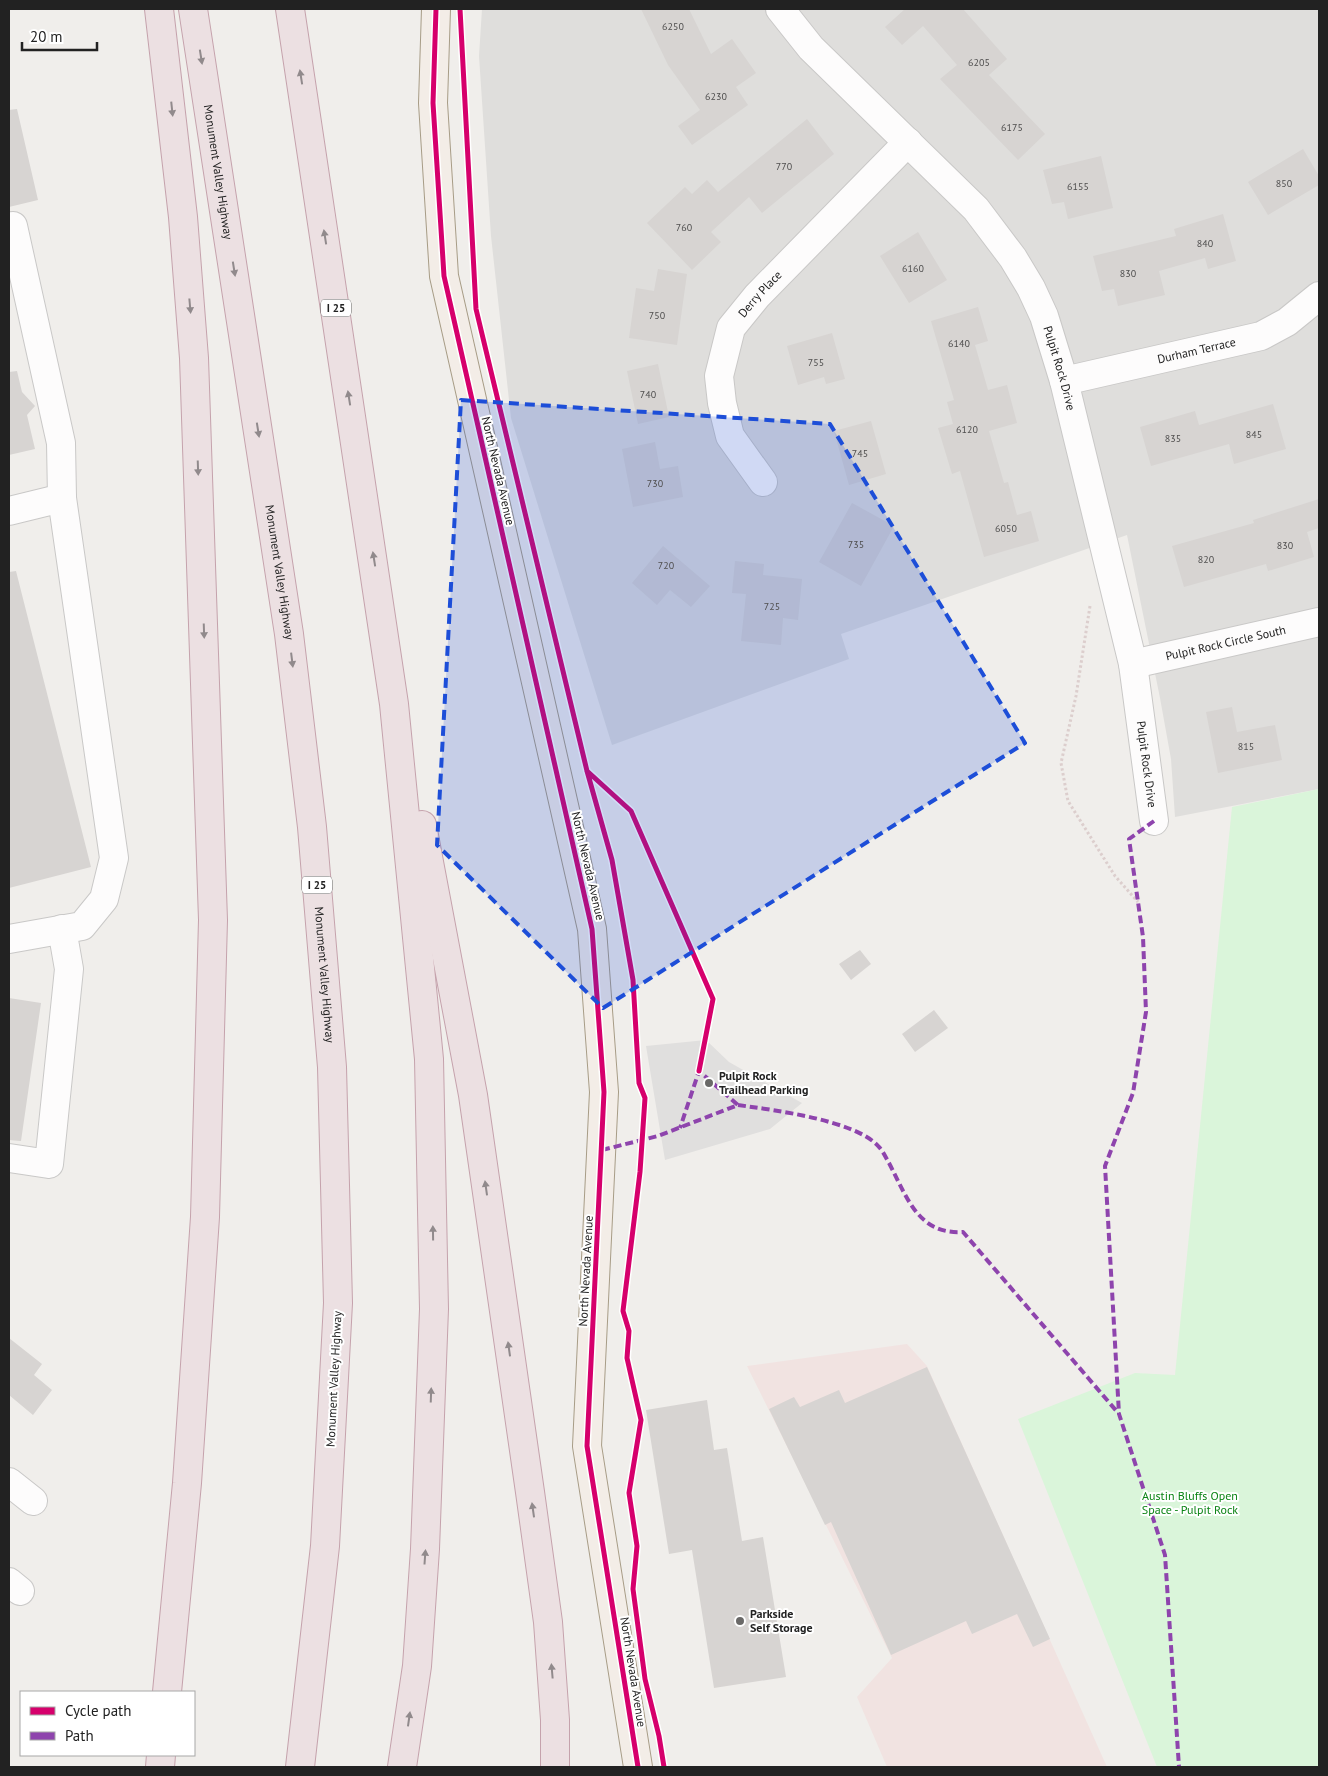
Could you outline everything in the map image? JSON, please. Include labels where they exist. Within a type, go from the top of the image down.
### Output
[{"type":"highway","points":[[159,9],[183,217],[194,358],[213,920],[205,1216],[187,1483],[167,1691]]},
{"type":"highway","name":"Monument Valley Highway","points":[[194,9],[289,634],[312,827],[332,1067],[338,1303],[325,1546],[300,1767]]},
{"type":"highway","name":"I 25","points":[[290,9],[394,704],[429,1058],[434,1309],[425,1549],[418,1656],[402,1767]]},
{"type":"highway","points":[[381,607],[473,1095],[548,1622],[556,1720],[555,1767]]},
{"type":"main road","name":"North Nevada Avenue","points":[[436,9],[433,103],[444,276],[592,929],[604,1092],[587,1446],[638,1767]]},
{"type":"street","name":"Pulpit Rock Drive","points":[[780,9],[811,48],[976,208],[1013,258],[1031,288],[1044,316],[1064,381],[1132,664],[1154,821]]},
{"type":"street","name":"Derry Place","points":[[763,482],[730,436],[722,403],[719,376],[732,328],[757,296],[908,142]]},
{"type":"street","points":[[9,939],[82,926],[104,900],[114,858],[62,498],[61,443],[13,226]]},
{"type":"street","name":"Durham Terrace","points":[[1064,381],[1261,336],[1287,322],[1319,296]]},
{"type":"street","points":[[9,511],[62,498]]},
{"type":"street","name":"Pulpit Rock Circle South","points":[[1132,664],[1319,622]]},
{"type":"street","points":[[9,1158],[49,1164],[69,969],[62,929]]},
{"type":"street","points":[[9,1482],[33,1501]]},
{"type":"path","points":[[1091,600],[1076,696],[1061,763],[1068,801],[1115,876],[1138,902]]},
{"type":"highlighted area","points":[[461,400],[830,424],[1025,743],[603,1008],[437,845]]},
{"type":"shaded area","points":[[482,9],[1319,9],[1319,789],[1175,817],[1171,759],[1127,535],[841,634],[849,659],[612,745],[511,418],[491,236],[479,56]]},
{"type":"shaded area","name":"Pulpit Rock Trailhead Parking","points":[[706,1040],[729,1062],[802,1103],[770,1129],[665,1160],[646,1046]]},
{"type":"shaded area","points":[[907,1344],[927,1366],[1107,1767],[887,1767],[857,1697],[892,1658],[747,1366]]},
{"type":"green space","name":"Austin Bluffs Open Space - Pulpit Rock","points":[[1319,789],[1319,1767],[1157,1767],[1018,1419],[1135,1373],[1175,1375],[1232,807]]},
{"type":"building","points":[[641,9],[689,9],[711,54],[732,39],[756,73],[736,87],[748,105],[692,145],[678,126],[700,110],[668,65]]},
{"type":"building","points":[[905,9],[963,9],[1007,59],[989,75],[1045,134],[1018,160],[940,79],[957,65],[923,26],[902,45],[885,27]]},
{"type":"building","points":[[17,109],[38,200],[9,207],[9,110]]},
{"type":"building","points":[[807,119],[834,154],[762,213],[749,197],[711,232],[721,242],[692,270],[647,223],[685,187],[692,194],[707,180],[718,192]]},
{"type":"building","points":[[1303,149],[1319,176],[1319,185],[1268,215],[1248,182]]},
{"type":"building","points":[[1101,156],[1113,208],[1068,219],[1064,202],[1052,204],[1043,170]]},
{"type":"building","points":[[1223,214],[1236,261],[1208,269],[1205,258],[1159,271],[1165,295],[1118,306],[1114,289],[1102,291],[1093,256],[1176,236],[1174,229]]},
{"type":"building","points":[[918,232],[947,280],[909,303],[880,256]]},
{"type":"building","points":[[658,269],[687,274],[677,345],[629,338],[636,288],[654,291]]},
{"type":"building","points":[[978,307],[988,341],[975,345],[988,390],[1007,385],[1017,423],[989,431],[1004,483],[1008,482],[1017,515],[1031,511],[1039,541],[984,557],[960,471],[952,474],[938,428],[953,424],[947,402],[954,400],[931,321]]},
{"type":"building","points":[[832,333],[845,379],[826,384],[824,377],[798,385],[787,346]]},
{"type":"building","points":[[658,364],[669,417],[638,424],[627,371]]},
{"type":"building","points":[[17,371],[22,392],[35,406],[27,415],[35,449],[9,455],[9,372]]},
{"type":"building","points":[[1273,404],[1286,449],[1234,464],[1229,444],[1151,466],[1140,427],[1195,411],[1199,425]]},
{"type":"building","points":[[871,421],[886,474],[849,485],[834,431]]},
{"type":"building","points":[[655,442],[660,469],[678,466],[683,497],[633,507],[622,449]]},
{"type":"building","points":[[1319,499],[1319,528],[1307,532],[1314,557],[1268,571],[1266,564],[1184,587],[1172,546],[1254,523],[1253,520]]},
{"type":"building","points":[[852,503],[894,526],[861,586],[819,562]]},
{"type":"building","points":[[663,546],[710,586],[691,607],[670,590],[657,605],[632,583]]},
{"type":"building","points":[[735,561],[764,564],[763,575],[802,579],[798,620],[783,618],[781,645],[741,641],[746,594],[732,593]]},
{"type":"building","points":[[16,571],[91,867],[9,888],[9,572]]},
{"type":"building","points":[[1232,707],[1237,732],[1275,725],[1282,760],[1218,773],[1206,712]]},
{"type":"building","points":[[860,950],[871,964],[851,980],[839,964]]},
{"type":"building","points":[[9,998],[41,1003],[21,1141],[9,1140]]},
{"type":"building","points":[[934,1010],[948,1028],[915,1052],[902,1034]]},
{"type":"building","points":[[9,1338],[42,1364],[34,1375],[52,1390],[33,1415],[9,1395]]},
{"type":"building","points":[[927,1367],[1050,1639],[1033,1647],[1017,1614],[972,1634],[966,1621],[891,1655],[831,1522],[825,1525],[769,1409],[794,1397],[800,1407],[839,1390],[845,1403]]},
{"type":"building","points":[[707,1400],[714,1450],[727,1448],[742,1541],[763,1537],[786,1677],[714,1688],[692,1550],[669,1554],[646,1410]]},
{"type":"marked path","points":[[1154,821],[1129,839],[1143,937],[1146,1012],[1133,1093],[1105,1166],[1119,1414],[1165,1555],[1179,1767]]},
{"type":"marked path","points":[[602,1150],[658,1136],[738,1105],[699,1071],[680,1128]]},
{"type":"marked path","points":[[738,1105],[834,1123],[868,1138],[882,1150],[908,1201],[916,1211],[935,1227],[948,1231],[963,1232],[1119,1414]]},
{"type":"cycle path","points":[[436,9],[433,103],[444,276],[592,929],[604,1092],[587,1446],[638,1767]]},
{"type":"cycle path","points":[[460,9],[476,309],[587,771],[612,860],[633,980],[639,1083],[645,1098],[640,1172],[623,1311],[629,1331],[627,1358],[641,1420],[629,1493],[637,1546],[633,1589],[645,1679],[659,1736],[664,1767]]},
{"type":"cycle path","points":[[587,771],[631,811],[713,999],[699,1071]]},
{"type":"place","name":"Pulpit Rock Trailhead Parking","points":[[709,1083]]},
{"type":"place","name":"Parkside Self Storage","points":[[740,1621]]}]
